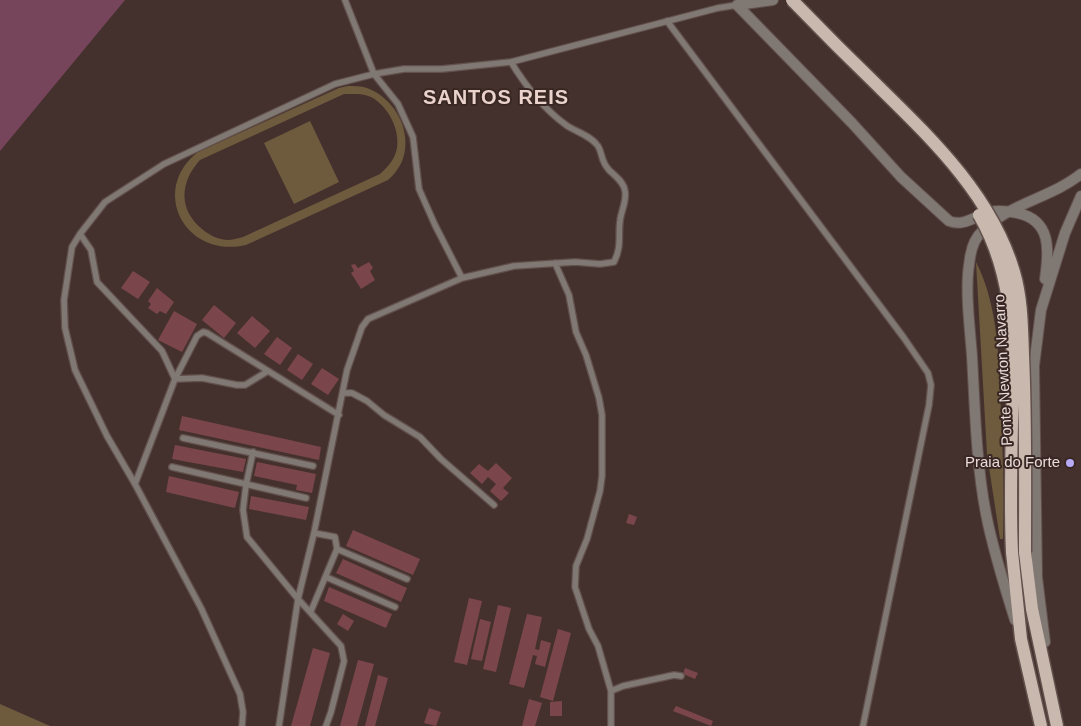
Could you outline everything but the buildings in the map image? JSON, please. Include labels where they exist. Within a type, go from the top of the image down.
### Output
[{"type":"main road","name":"Ponte Newton Navarro","points":[[782,0],[936,157],[953,176],[984,224],[1005,280],[1011,329],[1013,380],[1010,516],[1018,552]]},
{"type":"main road","name":"Ponte Newton Navarro","points":[[792,0],[948,157],[988,212],[1002,241],[1015,273],[1021,314],[1024,383],[1018,552]]},
{"type":"main road","points":[[1018,552],[1022,639],[1041,726]]},
{"type":"main road","points":[[1018,552],[1056,720]]},
{"type":"street","points":[[737,5],[773,0]]},
{"type":"street","points":[[737,5],[852,123],[901,177],[948,221],[954,224],[962,223],[990,212],[1010,212],[1022,214],[1031,219],[1039,225],[1046,235],[1048,261],[1037,339],[1033,393],[1037,577],[1045,644],[1056,698],[1056,720]]},
{"type":"street","points":[[1022,639],[1000,568],[986,515],[981,485],[968,266],[971,250],[977,237],[988,226],[1010,212],[1063,186],[1081,174]]},
{"type":"street","points":[[1041,310],[1065,233],[1081,196]]},
{"type":"lane","points":[[345,0],[374,74],[398,104],[413,138],[419,189],[462,278]]},
{"type":"lane","points":[[242,726],[243,712],[240,694],[201,608],[135,484],[107,436],[75,370],[65,328],[64,300],[72,247],[80,234],[105,202],[164,164],[335,84],[404,69],[442,69],[511,62],[718,8],[737,5]]},
{"type":"lane","points":[[667,21],[904,338],[928,373],[931,385],[929,405],[863,726]]},
{"type":"lane","points":[[279,726],[298,599],[314,533],[347,370],[362,327],[368,319],[462,278],[514,266],[575,262],[600,264],[614,262],[619,252],[620,219],[624,206],[625,190],[621,182],[601,160],[598,147],[588,137],[566,125],[546,106],[523,81],[511,62]]},
{"type":"lane","points":[[80,234],[91,250],[98,282],[162,350],[175,379]]},
{"type":"lane","points":[[555,263],[569,295],[576,332],[599,398],[602,415],[600,491],[587,539],[576,566],[575,588],[585,620],[598,646],[611,691],[611,726]]},
{"type":"lane","points":[[135,484],[175,379],[197,336],[203,332],[338,414]]},
{"type":"lane","points":[[175,379],[202,378],[245,385],[268,371]]},
{"type":"lane","points":[[342,393],[352,393],[367,401],[384,415],[420,437],[494,505]]},
{"type":"lane","points":[[183,438],[313,466]]},
{"type":"lane","points":[[253,452],[243,510],[247,537],[298,599],[341,646],[344,661],[326,726]]},
{"type":"lane","points":[[172,467],[306,498]]},
{"type":"lane","points":[[310,611],[337,549],[335,537],[314,533]]},
{"type":"lane","points":[[337,549],[407,579]]},
{"type":"lane","points":[[326,577],[395,607]]},
{"type":"lane","points":[[611,691],[623,686],[674,675],[681,676]]},
{"type":"shaded area","points":[[0,0],[125,0],[0,151]]},
{"type":"shaded area","points":[[360,86],[367,88],[391,104],[399,116],[404,129],[406,143],[404,156],[398,169],[388,180],[246,245],[224,247],[206,242],[191,232],[181,218],[176,202],[176,185],[183,167],[198,152],[339,88]],"holes":[[[344,94],[358,94],[371,97],[383,106],[392,119],[397,133],[397,148],[395,156],[386,169],[380,174],[243,237],[227,240],[217,238],[210,235],[194,221],[189,213],[185,195],[188,177],[200,160]]]},
{"type":"shaded area","points":[[310,121],[339,182],[294,204],[264,143]]},
{"type":"shaded area","points":[[976,262],[984,279],[989,298],[998,355],[1003,459],[1003,539],[1000,539],[987,454]]},
{"type":"shaded area","points":[[0,704],[50,726],[0,726]]},
{"type":"place","name":"Praia do Forte","points":[[1070,463]]},
{"type":"district","name":"SANTOS REIS","points":[[496,98]]}]
